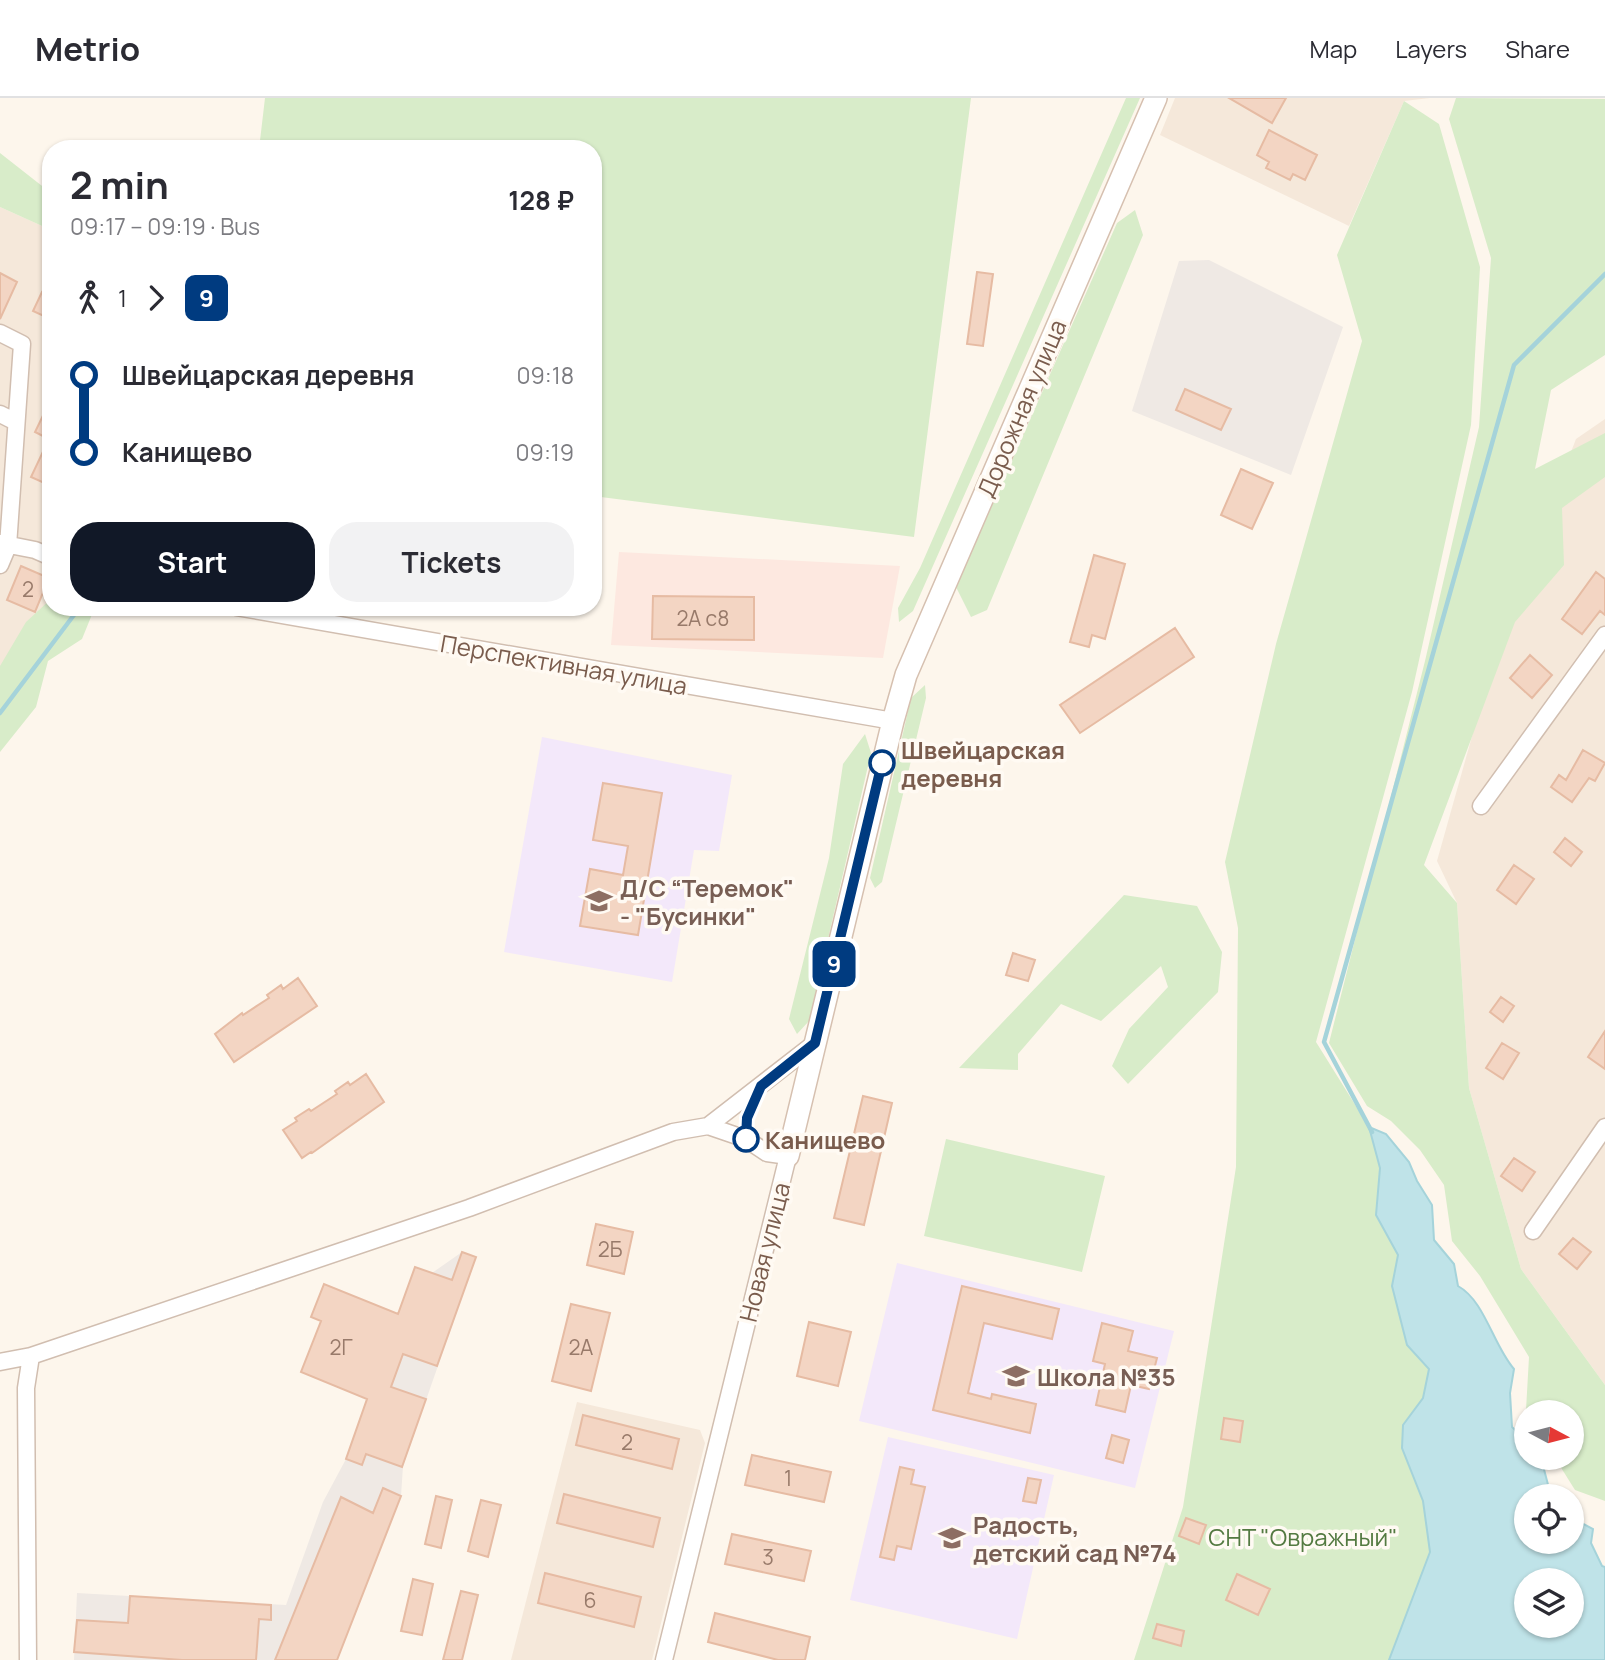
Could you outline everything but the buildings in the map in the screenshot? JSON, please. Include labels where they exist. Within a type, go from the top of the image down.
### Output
[{"type":"street","name":"Дорожная улица","points":[[892,721],[906,675],[1156,98]]},
{"type":"street","points":[[0,333],[22,344],[0,565]]},
{"type":"street","points":[[0,414],[16,422]]},
{"type":"street","points":[[4,545],[42,553]]},
{"type":"street","name":"Перспективная улица","points":[[288,616],[892,721]]},
{"type":"street","points":[[1482,806],[1605,635]]},
{"type":"street","name":"Новая улица","points":[[664,1660],[892,721]]},
{"type":"street","points":[[0,1362],[31,1356],[469,1208],[673,1132],[708,1126],[815,1043]]},
{"type":"street","points":[[708,1126],[746,1139],[767,1153],[788,1156]]},
{"type":"street","points":[[1534,1231],[1605,1127]]},
{"type":"street","points":[[28,1660],[26,1388],[31,1356]]},
{"type":"shaded area","points":[[1175,98],[1430,98],[1404,101],[1349,226],[1160,135]]},
{"type":"shaded area","points":[[0,207],[42,226],[42,616],[46,616],[41,635],[0,675]]},
{"type":"shaded area","points":[[1209,260],[1343,327],[1291,475],[1132,411],[1179,261]]},
{"type":"shaded area","points":[[1605,419],[1605,1385],[1521,1269],[1469,1088],[1457,903],[1437,861],[1503,626],[1576,439]]},
{"type":"shaded area","points":[[619,552],[900,566],[883,658],[611,645]]},
{"type":"shaded area","name":"Д/С “Теремок\" - \"Бусинки\"","points":[[542,737],[732,775],[719,851],[694,850],[672,982],[504,952]]},
{"type":"shaded area","points":[[462,1252],[476,1257],[403,1466],[401,1496],[337,1660],[74,1660],[77,1593],[286,1605],[323,1502],[346,1459],[415,1267],[432,1273]]},
{"type":"shaded area","name":"Школа №35","points":[[897,1263],[1174,1331],[1135,1488],[859,1421]]},
{"type":"shaded area","points":[[577,1402],[700,1430],[705,1443],[652,1660],[511,1660]]},
{"type":"shaded area","name":"Радость, детский сад №74","points":[[888,1437],[1054,1475],[1017,1639],[850,1600]]},
{"type":"green space","points":[[265,98],[971,98],[914,537],[602,497],[602,140],[260,140]]},
{"type":"green space","points":[[1126,98],[1140,98],[913,611],[899,622],[898,608],[920,568]]},
{"type":"green space","points":[[1456,98],[1605,99],[1605,355],[1551,390],[1535,469],[1605,433],[1605,477],[1562,508],[1564,565],[1515,622],[1424,865],[1457,903],[1469,1088],[1521,1269],[1605,1385],[1605,1501],[1584,1493],[1584,1484],[1571,1484],[1562,1470],[1584,1470],[1584,1400],[1527,1400],[1529,1357],[1480,1276],[1452,1241],[1444,1185],[1420,1150],[1391,1121],[1367,1106],[1329,1043],[1425,661],[1479,427],[1491,258],[1449,119]]},
{"type":"green space","name":"СНТ \"Овражный\"","points":[[1404,101],[1439,124],[1480,267],[1471,425],[1412,692],[1316,1042],[1369,1127],[1380,1168],[1379,1221],[1398,1255],[1392,1286],[1407,1345],[1429,1369],[1423,1398],[1403,1425],[1402,1448],[1423,1501],[1430,1552],[1389,1660],[1134,1660],[1183,1507],[1236,1167],[1238,928],[1225,862],[1276,644],[1362,341],[1337,255]]},
{"type":"green space","points":[[0,153],[42,186],[42,226],[0,207]]},
{"type":"green space","points":[[1135,210],[1143,235],[987,610],[971,617],[956,587],[1117,223]]},
{"type":"green space","points":[[42,607],[42,616],[91,616],[82,639],[48,661],[36,707],[0,752],[0,666],[26,622]]},
{"type":"green space","points":[[925,685],[926,698],[882,882],[875,888],[870,878],[911,698]]},
{"type":"green space","points":[[865,734],[871,753],[809,1021],[797,1034],[789,1019],[829,858],[843,764]]},
{"type":"green space","points":[[1124,895],[1197,906],[1222,952],[1218,992],[1128,1084],[1112,1066],[1129,1029],[1168,987],[1161,966],[1101,1021],[1061,1004],[1018,1054],[1018,1070],[959,1068]]},
{"type":"green space","points":[[946,1139],[1105,1176],[1082,1272],[924,1236]]},
{"type":"water","points":[[1369,1127],[1386,1134],[1409,1162],[1432,1205],[1434,1240],[1454,1264],[1458,1286],[1475,1302],[1514,1369],[1510,1393],[1514,1429],[1514,1470],[1544,1470],[1548,1484],[1514,1484],[1514,1554],[1584,1554],[1584,1524],[1593,1529],[1591,1543],[1605,1567],[1605,1660],[1389,1660],[1430,1552],[1423,1501],[1402,1448],[1403,1425],[1423,1398],[1429,1369],[1407,1345],[1392,1286],[1398,1255],[1376,1215],[1380,1168]]},
{"type":"waterway","points":[[1372,1132],[1324,1042],[1514,365],[1605,274]]},
{"type":"waterway","points":[[0,713],[73,616]]},
{"type":"bus line","name":"9","points":[[746,1139],[747,1118],[761,1086],[815,1043],[882,763]]},
{"type":"place","name":"Швейцарская деревня","points":[[882,763]]},
{"type":"place","name":"Д/С “Теремок\" - \"Бусинки\"","points":[[599,901]]},
{"type":"place","name":"Канищево","points":[[746,1139]]},
{"type":"place","name":"Школа №35","points":[[1016,1376]]},
{"type":"place","name":"Радость, детский сад №74","points":[[952,1538]]}]
